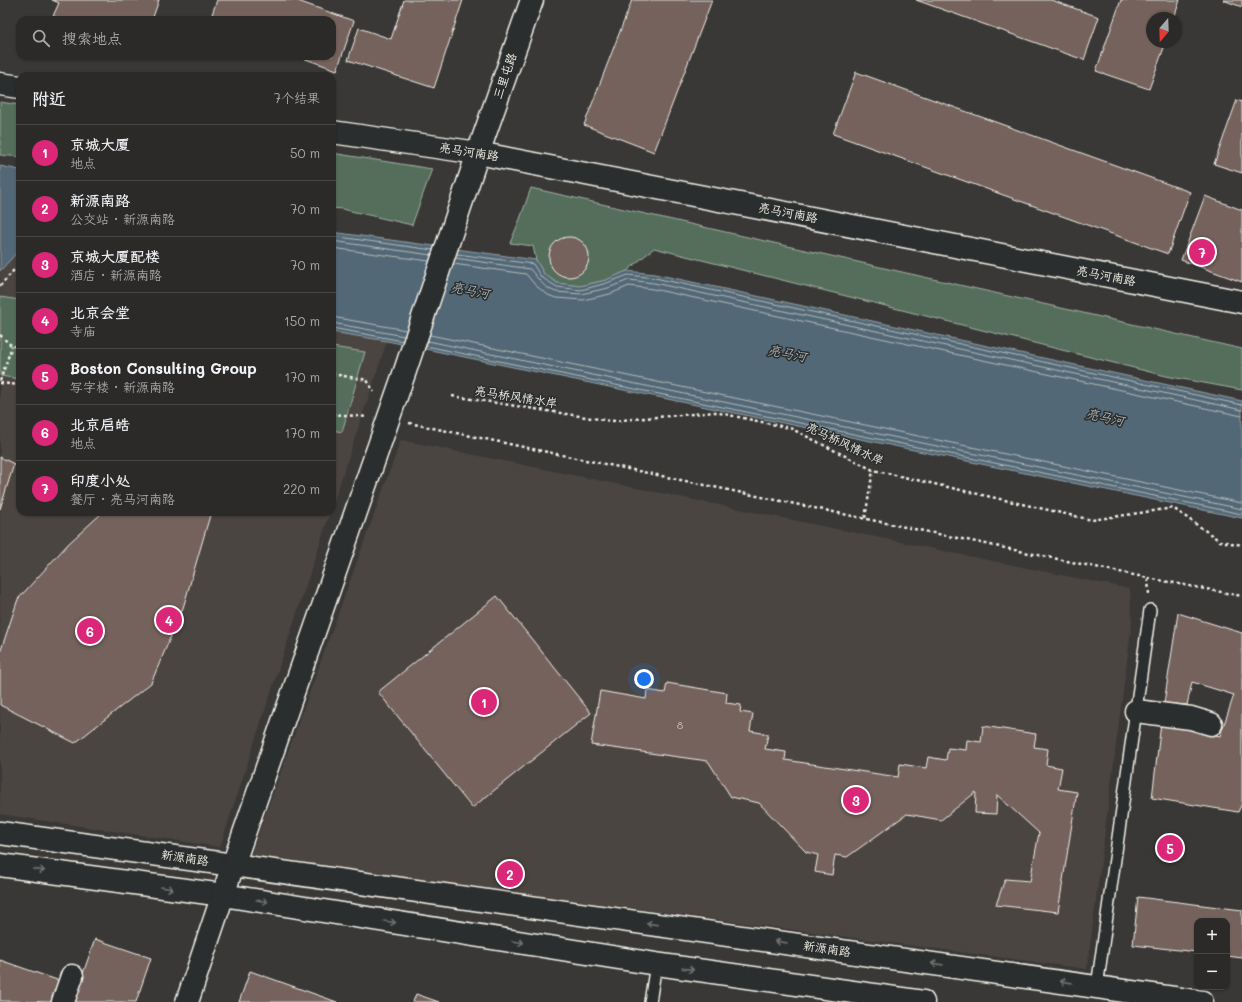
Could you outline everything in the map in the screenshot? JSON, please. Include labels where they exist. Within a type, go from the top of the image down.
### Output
[{"type":"main road","name":"三里屯路","points":[[187,1002],[233,865],[405,371],[478,153],[532,0]]},
{"type":"main road","points":[[0,84],[16,86]]},
{"type":"main road","name":"亮马河南路","points":[[336,133],[478,153],[1242,302]]},
{"type":"main road","points":[[1136,712],[1191,718],[1211,724]]},
{"type":"main road","name":"新源南路","points":[[0,833],[1202,1002]]},
{"type":"main road","points":[[0,865],[223,895],[656,964],[923,1002]]},
{"type":"main road","points":[[63,1002],[72,976]]},
{"type":"lane","points":[[1097,987],[1150,610]]},
{"type":"lane","points":[[650,1002],[656,964]]},
{"type":"path","points":[[0,286],[14,270],[16,270]]},
{"type":"path","points":[[0,336],[12,346],[16,346]]},
{"type":"path","points":[[12,346],[0,382],[16,384]]},
{"type":"path","points":[[336,375],[368,380]]},
{"type":"path","name":"亮马桥风情水岸","points":[[452,396],[611,421],[715,412],[790,428],[873,470],[1092,520],[1173,508],[1220,541],[1242,545]]},
{"type":"path","points":[[336,414],[388,419],[1148,578],[1242,596]]},
{"type":"path","points":[[865,518],[873,470]]},
{"type":"path","points":[[1148,578],[1150,610]]},
{"type":"shaded area","points":[[16,252],[16,516],[329,516],[220,847],[0,814],[0,271]]},
{"type":"shaded area","points":[[336,333],[387,341],[336,495]]},
{"type":"shaded area","points":[[401,440],[1130,589],[1132,622],[1087,969],[250,857]]},
{"type":"green space","points":[[0,102],[16,104],[16,157],[0,155]]},
{"type":"green space","points":[[336,154],[432,169],[412,225],[336,208]]},
{"type":"green space","points":[[531,188],[1242,349],[1242,390],[1166,376],[654,248],[627,271],[606,280],[580,286],[557,283],[544,274],[536,260],[533,246],[510,243]]},
{"type":"green space","points":[[0,297],[16,299],[16,378],[0,376]]},
{"type":"green space","points":[[336,348],[365,352],[342,432],[336,431]]},
{"type":"water","points":[[0,166],[16,169],[16,253],[0,271]]},
{"type":"water","name":"亮马河","points":[[336,233],[536,260],[544,274],[557,283],[580,286],[606,280],[627,271],[655,274],[1242,401],[1242,518],[387,341],[336,333]]},
{"type":"building","points":[[52,0],[159,0],[153,16],[53,16],[59,3]]},
{"type":"building","points":[[217,0],[295,0],[354,21],[337,70],[308,60],[336,60],[336,16],[211,16]]},
{"type":"building","points":[[404,0],[463,0],[434,88],[348,60],[359,28],[391,39]]},
{"type":"building","points":[[632,0],[712,0],[654,152],[584,125]]},
{"type":"building","points":[[916,0],[1051,0],[1099,17],[1084,60]]},
{"type":"building","points":[[1121,0],[1180,0],[1176,12],[1146,12],[1146,48],[1164,48],[1149,89],[1096,71]]},
{"type":"building","points":[[1223,0],[1242,0],[1242,7]]},
{"type":"building","points":[[856,72],[1190,192],[1168,254],[833,134]]},
{"type":"building","points":[[1237,100],[1242,102],[1242,173],[1214,164]]},
{"type":"building","points":[[1205,196],[1242,210],[1242,282],[1181,260]]},
{"type":"building","points":[[573,237],[580,240],[586,246],[589,257],[588,265],[580,274],[573,277],[565,277],[558,274],[550,265],[549,253],[552,246],[561,238]]},
{"type":"building","points":[[0,457],[14,464],[0,509]]},
{"type":"building","points":[[99,516],[210,516],[183,608],[151,683],[75,743],[0,705],[0,653],[18,599],[68,544]]},
{"type":"building","points":[[497,596],[591,713],[472,808],[378,692]]},
{"type":"building","points":[[1178,613],[1242,633],[1242,803],[1238,812],[1152,798],[1161,723],[1220,736],[1234,695],[1192,682],[1187,705],[1164,703]]},
{"type":"building","points":[[667,683],[727,693],[726,703],[741,705],[740,712],[753,714],[750,731],[768,734],[765,749],[786,752],[785,760],[898,777],[900,764],[926,768],[928,757],[946,760],[948,748],[966,750],[967,740],[981,742],[983,726],[1036,734],[1034,747],[1048,749],[1046,765],[1062,768],[1058,789],[1077,792],[1058,912],[996,905],[1005,879],[1030,881],[1039,833],[997,795],[996,814],[975,813],[976,792],[941,820],[907,814],[847,857],[835,855],[832,875],[815,872],[818,855],[806,852],[759,803],[731,797],[708,761],[591,745],[600,691],[646,699],[647,690],[665,693]]},
{"type":"building","points":[[1138,897],[1242,910],[1242,958],[1230,956],[1230,918],[1194,918],[1194,952],[1133,945]]},
{"type":"building","points":[[95,939],[151,958],[136,1002],[73,1002]]},
{"type":"building","points":[[0,960],[60,981],[52,1002],[0,1001]]},
{"type":"building","points":[[250,971],[337,1002],[239,1002]]},
{"type":"building","points":[[416,994],[439,1002],[413,1002]]},
{"type":"place","name":"印度小处","points":[[1202,252]]},
{"type":"place","name":"北京会堂","points":[[169,620]]},
{"type":"place","name":"北京启皓","points":[[90,631]]},
{"type":"place","name":"京城大厦","points":[[484,702]]},
{"type":"place","name":"京城大厦配楼","points":[[856,800]]},
{"type":"place","name":"Boston Consulting Group","points":[[1170,848]]},
{"type":"place","name":"新源南路","points":[[510,874]]}]
